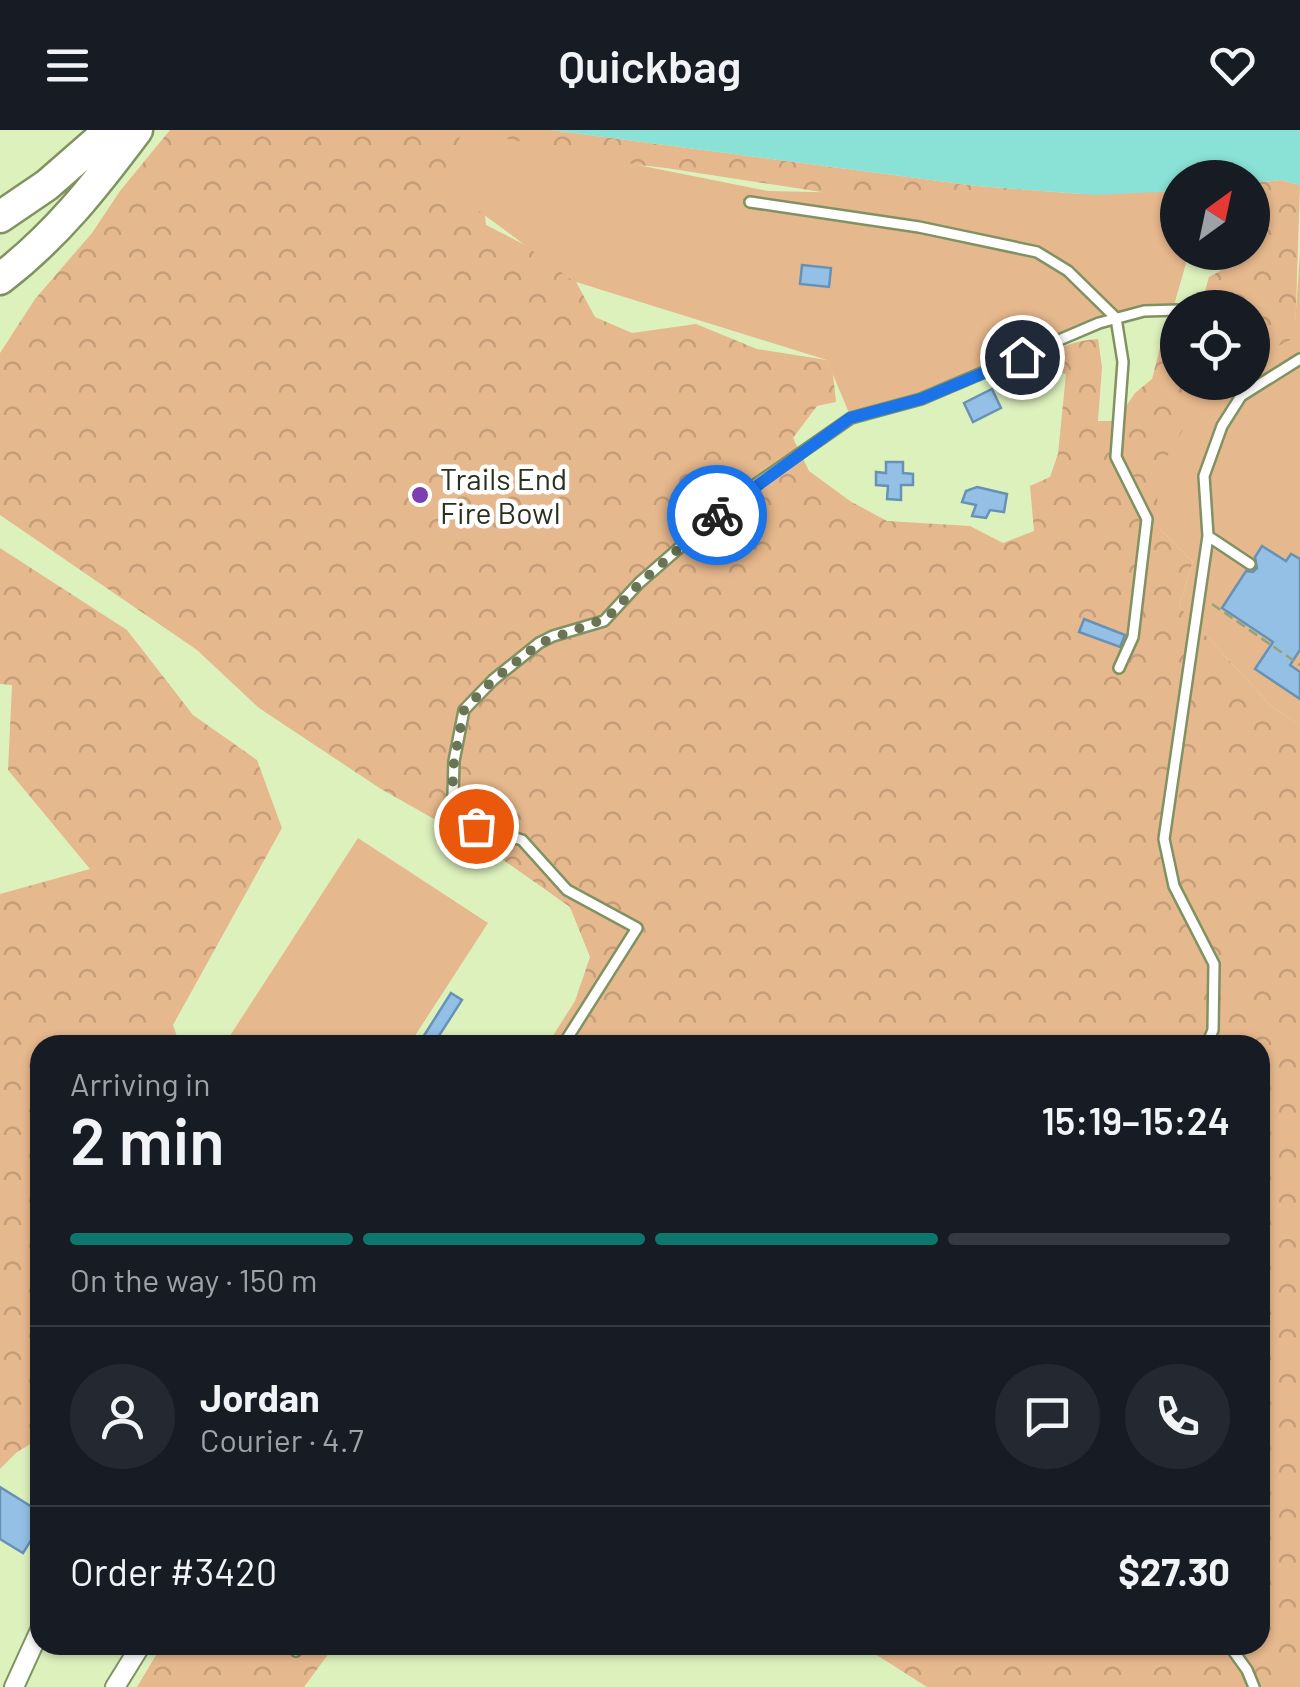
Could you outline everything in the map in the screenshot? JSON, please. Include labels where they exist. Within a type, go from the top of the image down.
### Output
[{"type":"highway","points":[[0,218],[59,176],[110,130]]},
{"type":"highway","points":[[0,278],[74,212],[138,130]]},
{"type":"street","points":[[14,1687],[30,1652]]},
{"type":"street","points":[[115,1687],[135,1655]]},
{"type":"lane","points":[[750,202],[919,228],[1036,252],[1068,271],[1116,318],[1123,362],[1116,457],[1146,518],[1132,637],[1118,668]]},
{"type":"lane","points":[[570,1035],[637,928],[567,890],[522,840],[476,826],[464,818],[452,795],[464,710],[493,680],[540,643],[604,621],[640,583],[739,496],[850,418],[921,399],[1116,318],[1160,311]]},
{"type":"lane","points":[[1270,372],[1300,359]]},
{"type":"lane","points":[[1211,1035],[1214,964],[1174,886],[1164,839],[1208,536],[1204,476],[1211,452],[1239,400]]},
{"type":"lane","points":[[1208,536],[1250,564]]},
{"type":"lane","points":[[1236,1655],[1254,1687]]},
{"type":"path","points":[[1198,595],[1300,665]]},
{"type":"green space","points":[[170,130],[551,130],[977,186],[1096,195],[1160,192],[1160,216],[879,201],[593,160],[481,178],[486,225],[568,267],[595,317],[632,333],[696,324],[757,349],[827,360],[836,402],[817,406],[793,438],[809,471],[850,501],[887,521],[970,526],[1003,543],[1034,531],[1030,486],[1050,477],[1058,454],[1066,374],[1029,367],[1061,347],[1098,339],[1102,367],[1098,421],[1116,421],[1135,393],[1152,379],[1160,348],[1160,400],[1203,400],[1189,425],[1159,528],[1193,562],[1179,606],[1272,707],[1300,725],[1300,1687],[927,1687],[877,1655],[1270,1655],[1270,1035],[553,1035],[575,1001],[590,957],[570,907],[489,850],[381,789],[259,708],[197,650],[0,515],[0,353],[35,299],[92,233],[120,191]]},
{"type":"green space","points":[[463,130],[768,191],[1047,197],[1160,192],[1160,270],[1184,270],[1178,290],[1160,290],[1160,308],[1112,319],[919,399],[849,413],[827,360],[573,281],[440,182]]},
{"type":"green space","points":[[1270,181],[1300,185],[1295,338],[1270,350],[1270,290],[1205,290],[1209,277],[1222,270],[1270,270]]},
{"type":"green space","points":[[1300,252],[1300,725],[1272,707],[1179,606],[1193,562],[1159,528],[1156,475],[1201,400],[1270,400],[1270,350],[1294,338]]},
{"type":"green space","points":[[0,548],[127,630],[193,715],[257,760],[282,828],[173,1025],[176,1035],[30,1035],[30,1444],[0,1469],[0,894],[90,869],[8,770],[12,685],[0,684]]},
{"type":"green space","points":[[358,838],[488,923],[415,1035],[230,1035]]},
{"type":"green space","points":[[156,1655],[328,1655],[304,1687],[137,1687]]},
{"type":"water","points":[[551,130],[1300,130],[1300,185],[1270,181],[1270,160],[1160,160],[1160,192],[1096,195],[977,186]]},
{"type":"building","points":[[802,265],[831,268],[829,287],[800,284]]},
{"type":"building","points":[[992,389],[1001,408],[973,422],[964,403]]},
{"type":"building","points":[[886,462],[903,462],[903,473],[913,474],[913,485],[901,485],[901,500],[887,499],[888,486],[876,485],[876,472],[886,473]]},
{"type":"building","points":[[977,487],[1007,494],[1004,512],[990,510],[986,518],[972,516],[976,505],[962,502],[966,491]]},
{"type":"building","points":[[1262,546],[1286,561],[1291,554],[1300,559],[1300,650],[1290,665],[1300,672],[1300,699],[1255,669],[1273,642],[1222,608],[1246,571],[1257,568],[1255,557]]},
{"type":"building","points":[[1084,619],[1125,635],[1120,647],[1079,632]]},
{"type":"building","points":[[451,993],[462,1000],[439,1035],[424,1035]]},
{"type":"building","points":[[0,1487],[30,1506],[30,1542],[23,1553],[0,1539]]},
{"type":"way so far","points":[[476,826],[464,818],[452,795],[464,710],[493,680],[540,643],[607,618],[717,515]]},
{"type":"place","name":"Trails End Fire Bowl","points":[[420,495]]},
{"type":"route","points":[[717,515],[850,418],[921,399],[1022,357]]}]
